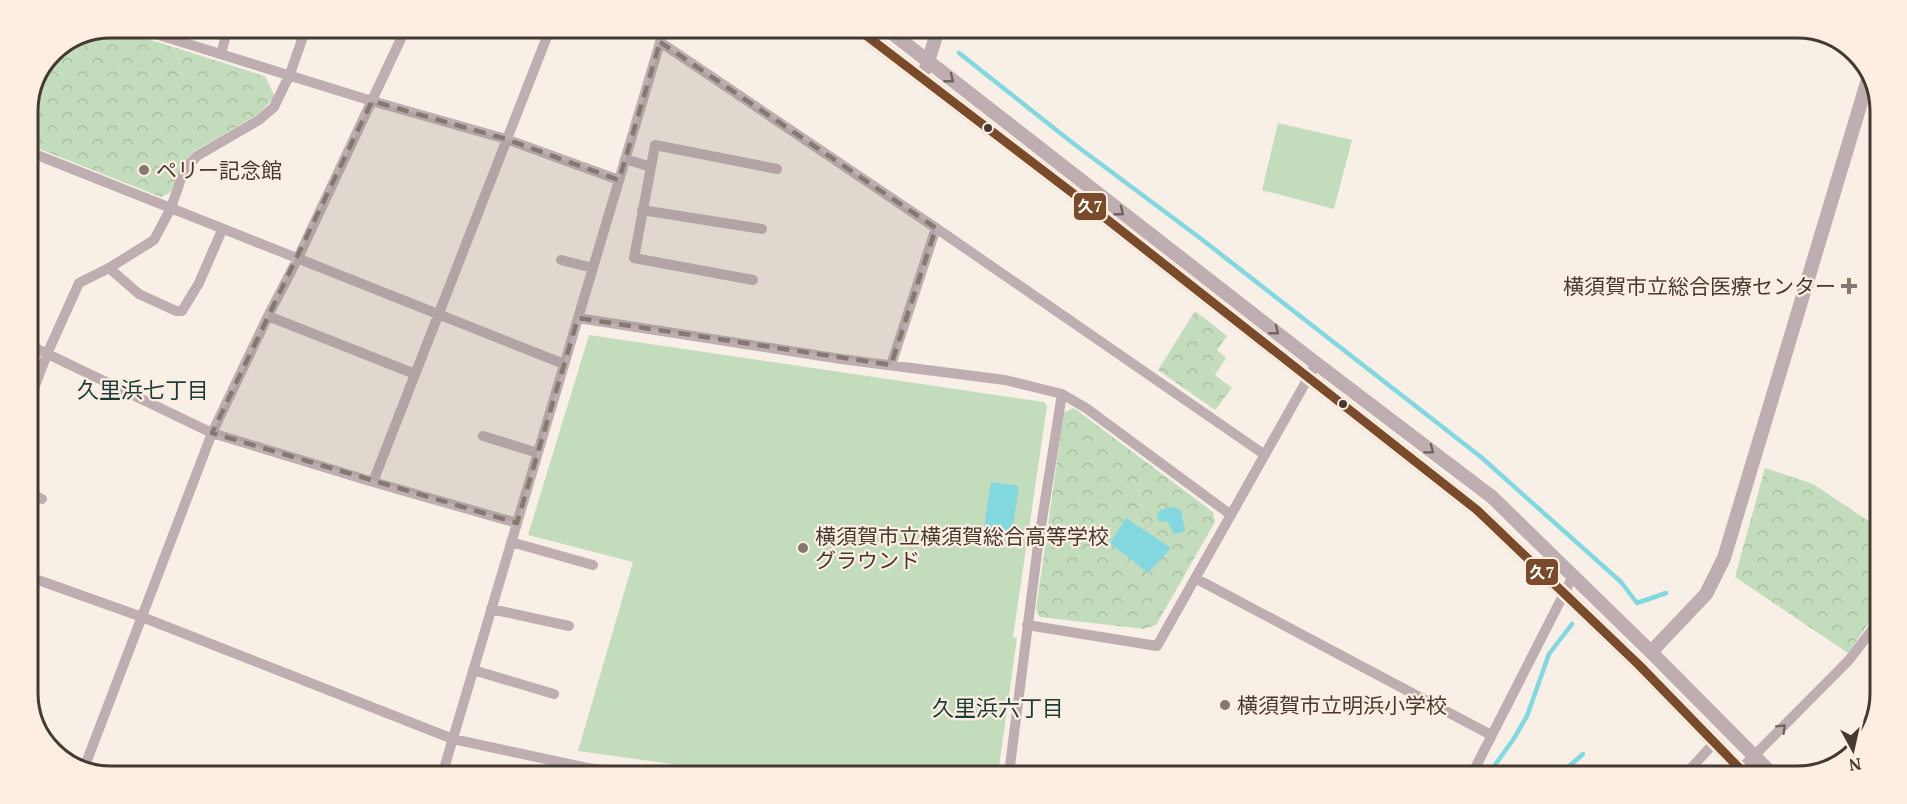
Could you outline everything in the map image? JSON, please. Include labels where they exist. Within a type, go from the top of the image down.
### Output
[{"type":"street","points":[[166,37],[372,101],[506,139],[619,180]]},
{"type":"street","points":[[221,54],[225,37]]},
{"type":"street","points":[[38,378],[79,283],[109,268],[154,240],[171,208],[184,171],[197,156],[259,120],[274,107],[290,74],[303,37]]},
{"type":"street","points":[[86,762],[212,433],[298,258],[402,37]]},
{"type":"street","points":[[373,482],[547,37]]},
{"type":"street","points":[[445,766],[662,37]]},
{"type":"street","points":[[867,37],[1104,217],[1477,510],[1639,665],[1737,766]]},
{"type":"street","points":[[897,37],[1316,364],[1492,497],[1651,652],[1763,766]]},
{"type":"street","points":[[921,78],[936,37]]},
{"type":"street","points":[[660,42],[936,228],[1265,455]]},
{"type":"street","points":[[1639,665],[1706,594],[1724,558],[1866,87]]},
{"type":"street","points":[[753,280],[634,258],[655,145],[777,169]]},
{"type":"street","points":[[38,155],[564,364]]},
{"type":"street","points":[[625,159],[651,167]]},
{"type":"street","points":[[642,210],[762,229]]},
{"type":"street","points":[[891,365],[936,228]]},
{"type":"street","points":[[109,268],[139,294],[176,311],[182,311],[199,283],[222,230]]},
{"type":"street","points":[[561,260],[593,268]]},
{"type":"street","points":[[268,316],[415,374]]},
{"type":"street","points":[[578,318],[841,359],[1005,380],[1062,394],[1086,408],[1231,515]]},
{"type":"street","points":[[38,350],[212,433],[517,523]]},
{"type":"street","points":[[1027,625],[1157,646],[1316,364]]},
{"type":"street","points":[[1010,766],[1038,545],[1062,394]]},
{"type":"street","points":[[483,436],[538,453]]},
{"type":"street","points":[[38,497],[42,499]]},
{"type":"street","points":[[511,542],[593,565]]},
{"type":"street","points":[[1476,766],[1573,576]]},
{"type":"street","points":[[1195,578],[1491,735]]},
{"type":"street","points":[[38,580],[142,616],[453,740],[577,766]]},
{"type":"street","points":[[491,609],[569,626]]},
{"type":"street","points":[[1748,766],[1754,757],[1849,660],[1870,633]]},
{"type":"street","points":[[473,670],[554,694]]},
{"type":"street","points":[[1693,766],[1714,743]]},
{"type":"highlighted area","points":[[660,42],[936,228],[891,365],[578,318],[517,523],[212,433],[372,101],[506,139],[619,180]]},
{"type":"green space","points":[[142,37],[265,76],[275,97],[257,115],[193,152],[179,169],[171,192],[161,197],[38,148],[40,92],[53,66],[74,47],[101,38]]},
{"type":"green space","points":[[1278,123],[1352,140],[1334,209],[1262,190]]},
{"type":"green space","points":[[1195,311],[1227,336],[1217,350],[1226,358],[1215,375],[1232,388],[1215,410],[1158,370]]},
{"type":"green space","name":"横須賀市立横須賀総合高等学校 グラウンド","points":[[589,335],[1044,402],[1047,406],[1013,637],[1017,638],[999,766],[686,766],[578,751],[633,562],[528,535]]},
{"type":"green space","points":[[1074,408],[1213,512],[1215,522],[1156,625],[1144,629],[1040,617],[1036,610],[1064,412]]},
{"type":"green space","points":[[1765,468],[1813,484],[1870,522],[1870,621],[1848,653],[1735,577]]},
{"type":"water","points":[[991,482],[1019,486],[1011,538],[983,534]]},
{"type":"water","points":[[1173,507],[1181,510],[1185,531],[1174,534],[1168,522],[1158,521],[1157,517],[1160,510]]},
{"type":"water","points":[[1126,518],[1171,548],[1148,573],[1110,543]]},
{"type":"waterway","points":[[959,53],[1481,457],[1621,582],[1637,603],[1666,593]]},
{"type":"waterway","points":[[1494,766],[1527,716],[1549,654],[1572,624]]},
{"type":"waterway","points":[[1569,766],[1583,754]]},
{"type":"transit line","name":"久7","points":[[868,37],[1104,217],[1477,510],[1639,665],[1737,766]]},
{"type":"place","name":"ペリー記念館","points":[[144,170]]},
{"type":"place","name":"横須賀市立総合医療センター","points":[[1849,286]]},
{"type":"place","name":"横須賀市立横須賀総合高等学校 グラウンド","points":[[803,548]]},
{"type":"place","name":"横須賀市立明浜小学校","points":[[1225,705]]},
{"type":"district","name":"久里浜七丁目","points":[[143,389]]},
{"type":"district","name":"久里浜六丁目","points":[[998,707]]}]
